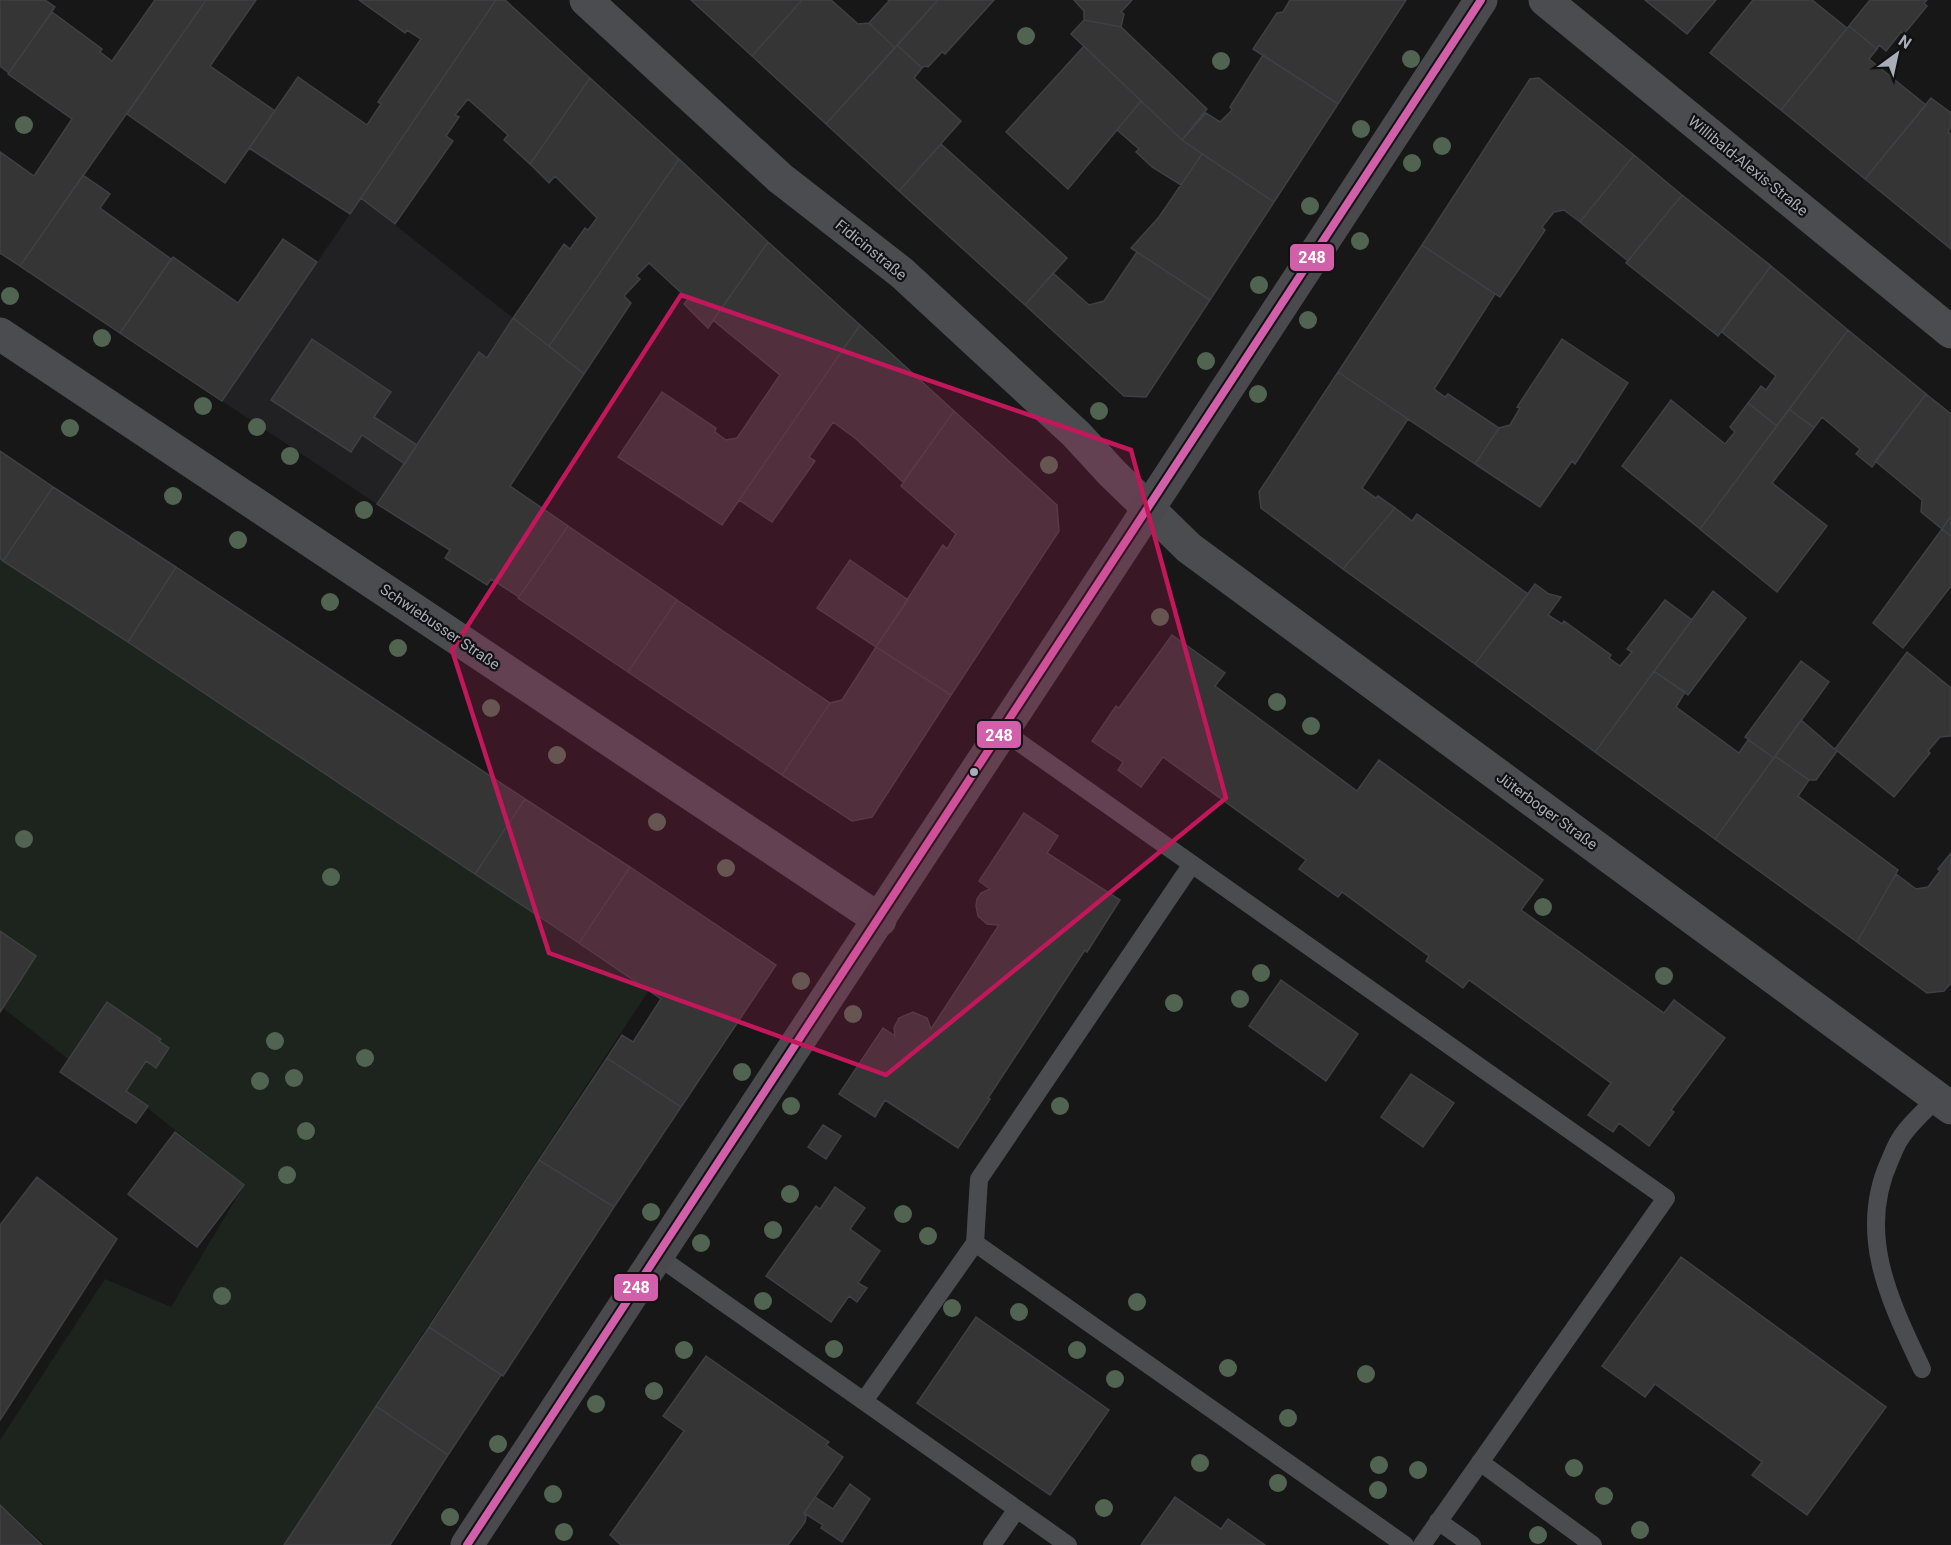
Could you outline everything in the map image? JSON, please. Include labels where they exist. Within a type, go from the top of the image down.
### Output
[{"type":"street","name":"Fidicinstraße","points":[[586,0],[780,178],[902,273],[1076,434],[1148,508]]},
{"type":"street","points":[[467,1545],[656,1255],[880,920],[1481,0]]},
{"type":"street","name":"Willibald-Alexis-Straße","points":[[1545,0],[1951,332]]},
{"type":"street","name":"Schwiebusser Straße","points":[[0,334],[880,920]]},
{"type":"street","name":"Jüterboger Straße","points":[[1148,508],[1189,548],[1214,567],[1946,1096]]},
{"type":"lane","points":[[1003,730],[1666,1198],[1422,1545]]},
{"type":"lane","points":[[864,1401],[975,1243],[979,1179],[1192,864]]},
{"type":"lane","points":[[1922,1369],[1896,1314],[1878,1258],[1875,1230],[1878,1197],[1885,1172],[1900,1138],[1946,1096]]},
{"type":"lane","points":[[975,1243],[1405,1545]]},
{"type":"lane","points":[[656,1255],[1068,1545]]},
{"type":"lane","points":[[1480,1462],[1593,1545]]},
{"type":"lane","points":[[992,1545],[1017,1509]]},
{"type":"lane","points":[[1438,1521],[1472,1545]]},
{"type":"highlighted area","points":[[681,295],[1131,450],[1226,798],[886,1075],[549,953],[452,650]]},
{"type":"shaded area","points":[[361,198],[513,318],[487,358],[479,352],[377,504],[222,401]]},
{"type":"shaded area","points":[[0,556],[649,990],[284,1545],[45,1545],[0,1504],[0,1440],[105,1279],[171,1307],[244,1185],[126,1091],[161,1038],[107,1002],[72,1062],[3,1008],[36,956],[0,931]]},
{"type":"building","points":[[0,0],[45,0],[55,7],[9,73],[0,66]]},
{"type":"building","points":[[155,0],[206,0],[20,266],[0,253],[0,152],[34,176],[72,119],[8,74],[52,12],[102,49],[100,52],[112,61]]},
{"type":"building","points":[[206,0],[256,0],[210,66],[275,111],[225,183],[127,114]]},
{"type":"building","points":[[359,0],[496,0],[350,214],[249,148],[298,77],[367,125],[381,104],[378,102],[421,39],[407,30],[405,33]]},
{"type":"building","points":[[496,0],[505,0],[590,78],[530,164],[504,140],[508,135],[468,99],[455,115],[459,117],[446,136],[453,141],[395,224],[361,198]]},
{"type":"building","points":[[691,0],[802,0],[752,56]]},
{"type":"building","points":[[802,0],[831,0],[858,24],[869,23],[895,48],[826,124],[752,56]]},
{"type":"building","points":[[888,0],[938,0],[895,48],[869,23]]},
{"type":"building","points":[[938,0],[994,0],[945,54],[942,52],[928,67],[922,68],[897,45]]},
{"type":"building","points":[[1074,0],[1132,0],[1121,12],[1124,14],[1121,27],[1084,20],[1084,11]]},
{"type":"building","points":[[1290,0],[1406,0],[1338,104],[1253,49],[1277,13],[1283,12]]},
{"type":"building","points":[[1645,0],[1716,0],[1687,34]]},
{"type":"building","points":[[1753,0],[1812,0],[1847,28],[1781,110],[1710,53]]},
{"type":"building","points":[[1870,0],[1927,0],[1924,3],[1927,6],[1904,34],[1901,32],[1886,51],[1879,45],[1877,49],[1849,26]]},
{"type":"building","points":[[1084,20],[1121,27],[1207,109],[1182,140],[1071,34]]},
{"type":"building","points":[[1849,26],[1877,49],[1869,59],[1926,105],[1865,179],[1781,110]]},
{"type":"building","points":[[897,45],[922,68],[914,78],[961,121],[899,191],[826,124]]},
{"type":"building","points":[[1084,46],[1141,101],[1068,189],[1006,132]]},
{"type":"building","points":[[1263,55],[1338,104],[1274,202],[1182,140],[1206,113],[1220,122],[1232,110],[1230,107]]},
{"type":"building","points":[[590,78],[679,159],[549,346],[513,318],[564,244],[570,249],[585,228],[588,230],[597,218],[555,176],[549,183],[530,164]]},
{"type":"building","points":[[1539,78],[1634,155],[1580,222],[1564,210],[1554,212],[1542,227],[1545,230],[1500,297],[1422,245],[1530,79]]},
{"type":"building","points":[[1931,98],[1951,113],[1951,127],[1948,132],[1951,134],[1951,249],[1865,179]]},
{"type":"building","points":[[1141,101],[1182,140],[1202,154],[1181,185],[1152,167],[1136,152],[1139,149],[1117,130]]},
{"type":"building","points":[[941,144],[1067,258],[1025,305],[899,191]]},
{"type":"building","points":[[1202,154],[1274,202],[1210,300],[1131,248],[1159,217]]},
{"type":"building","points":[[1634,155],[1682,195],[1628,261],[1580,222]]},
{"type":"building","points":[[679,159],[768,242],[708,328],[684,304],[688,299],[649,263],[636,276],[640,279],[624,296],[631,303],[584,374],[549,346]]},
{"type":"building","points":[[83,175],[110,194],[100,208],[171,259],[120,333],[20,266]]},
{"type":"building","points":[[1682,195],[1771,266],[1718,336],[1626,263]]},
{"type":"building","points":[[283,239],[317,262],[222,401],[120,333],[173,257],[238,303]]},
{"type":"building","points":[[768,242],[860,325],[722,525],[618,457],[662,392],[716,428],[715,432],[726,440],[737,438],[780,375],[713,320]]},
{"type":"building","points":[[1422,245],[1495,294],[1434,389],[1445,397],[1448,394],[1499,428],[1475,464],[1338,372]]},
{"type":"building","points":[[1137,252],[1210,300],[1146,397],[1124,396],[1025,305],[1053,273],[1089,305],[1104,301]]},
{"type":"building","points":[[1771,266],[1848,330],[1777,426],[1748,403],[1761,386],[1766,390],[1776,376],[1722,332]]},
{"type":"building","points":[[513,318],[584,374],[510,486],[568,526],[519,597],[491,579],[487,585],[445,558],[450,550],[377,504],[479,352],[487,358]]},
{"type":"building","points":[[860,325],[954,411],[903,482],[855,438],[833,422],[809,457],[815,461],[772,522],[739,500]]},
{"type":"building","points":[[1848,330],[1926,394],[1872,467],[1856,454],[1860,449],[1822,417],[1814,428],[1789,409]]},
{"type":"building","points":[[312,339],[391,392],[374,417],[417,445],[405,464],[362,435],[351,452],[271,400]]},
{"type":"building","points":[[1562,339],[1628,383],[1575,464],[1572,461],[1540,507],[1475,464],[1499,428],[1510,425],[1520,408],[1517,407]]},
{"type":"building","points":[[1338,372],[1408,419],[1362,488],[1395,508],[1343,569],[1261,508],[1259,492]]},
{"type":"building","points":[[1926,394],[1951,414],[1951,516],[1942,529],[1921,512],[1922,500],[1875,461]]},
{"type":"building","points":[[1671,400],[1725,444],[1735,432],[1730,427],[1748,403],[1777,426],[1700,529],[1622,466]]},
{"type":"building","points":[[1789,409],[1814,428],[1772,483],[1827,526],[1777,592],[1700,529]]},
{"type":"building","points":[[954,411],[1057,505],[1059,531],[951,695],[876,647],[943,545],[947,549],[956,534],[901,486]]},
{"type":"building","points":[[0,451],[53,487],[3,561],[0,558]]},
{"type":"building","points":[[53,487],[176,567],[128,642],[3,561]]},
{"type":"building","points":[[1395,508],[1412,521],[1417,514],[1528,594],[1475,664],[1343,569]]},
{"type":"building","points":[[1951,516],[1951,536],[1942,529]]},
{"type":"building","points":[[568,526],[677,600],[628,672],[518,598]]},
{"type":"building","points":[[1942,529],[1951,536],[1951,586],[1903,648],[1873,623]]},
{"type":"building","points":[[850,560],[908,600],[876,647],[817,608]]},
{"type":"building","points":[[176,567],[525,799],[475,874],[128,642]]},
{"type":"building","points":[[1535,584],[1549,594],[1561,597],[1548,615],[1562,624],[1564,621],[1611,655],[1609,658],[1620,666],[1632,652],[1627,649],[1665,600],[1692,620],[1595,752],[1475,664]]},
{"type":"building","points":[[1713,591],[1746,618],[1688,695],[1654,671]]},
{"type":"building","points":[[677,600],[830,703],[782,775],[628,672]]},
{"type":"building","points":[[1172,635],[1225,673],[1215,686],[1357,791],[1379,760],[1543,880],[1521,910],[1664,1013],[1674,1000],[1725,1038],[1671,1110],[1674,1112],[1649,1146],[1619,1123],[1613,1132],[1588,1115],[1611,1083],[1469,980],[1463,988],[1426,961],[1429,956],[1342,892],[1338,897],[1299,869],[1306,860],[1163,757],[1141,787],[1118,770],[1123,762],[1092,741],[1116,706],[1119,708]]},
{"type":"building","points":[[876,647],[951,695],[872,817],[852,821],[782,775],[830,703],[842,700]]},
{"type":"building","points":[[1907,652],[1951,688],[1951,736],[1940,737],[1894,797],[1835,749]]},
{"type":"building","points":[[1801,661],[1829,682],[1774,758],[1745,737]]},
{"type":"building","points":[[1654,671],[1685,692],[1676,707],[1739,753],[1748,740],[1774,758],[1715,839],[1595,752]]},
{"type":"building","points":[[1801,720],[1837,751],[1816,780],[1809,780],[1775,756]]},
{"type":"building","points":[[1775,756],[1809,780],[1798,796],[1898,870],[1857,942],[1715,839]]},
{"type":"building","points":[[525,799],[630,867],[579,943],[475,874]]},
{"type":"building","points":[[1024,813],[1058,836],[1047,853],[1120,900],[988,1098],[990,1099],[958,1148],[885,1100],[875,1117],[839,1094],[883,1028],[895,1036],[894,1028],[899,1018],[913,1012],[927,1018],[931,1029],[999,925],[987,924],[978,916],[977,899],[981,893],[990,889],[979,881]]},
{"type":"building","points":[[1951,853],[1951,983],[1944,991],[1927,993],[1857,942],[1896,874],[1916,889],[1928,887],[1940,871],[1938,869]]},
{"type":"building","points":[[630,867],[776,965],[681,1107],[607,1058],[622,1035],[633,1042],[661,999],[579,943]]},
{"type":"building","points":[[0,931],[36,956],[0,1012]]},
{"type":"building","points":[[1281,980],[1358,1034],[1326,1081],[1249,1026]]},
{"type":"building","points":[[107,1002],[161,1039],[159,1041],[169,1048],[156,1068],[146,1061],[126,1091],[148,1106],[136,1123],[60,1072]]},
{"type":"building","points":[[607,1058],[681,1107],[614,1207],[539,1160]]},
{"type":"building","points":[[1411,1074],[1454,1103],[1423,1147],[1381,1117]]},
{"type":"building","points":[[823,1125],[841,1136],[826,1159],[808,1147]]},
{"type":"building","points":[[175,1132],[244,1185],[197,1247],[128,1194]]},
{"type":"building","points":[[539,1160],[614,1207],[503,1376],[429,1327]]},
{"type":"building","points":[[37,1177],[117,1239],[0,1420],[0,1225]]},
{"type":"building","points":[[835,1187],[865,1208],[850,1229],[880,1251],[858,1283],[867,1288],[857,1302],[849,1296],[831,1322],[766,1276],[816,1206],[820,1209]]},
{"type":"building","points":[[1681,1257],[1886,1407],[1807,1515],[1752,1475],[1762,1462],[1655,1384],[1645,1397],[1602,1366]]},
{"type":"building","points":[[976,1317],[1109,1410],[1050,1495],[917,1403]]},
{"type":"building","points":[[429,1327],[501,1375],[448,1455],[376,1406]]},
{"type":"building","points":[[706,1356],[829,1442],[826,1445],[843,1457],[804,1513],[805,1522],[788,1545],[621,1545],[610,1535],[684,1431],[663,1416]]},
{"type":"building","points":[[376,1406],[448,1455],[390,1545],[284,1545]]},
{"type":"building","points":[[850,1484],[870,1499],[842,1542],[821,1528],[823,1525],[804,1513],[815,1497],[833,1509]]},
{"type":"building","points":[[1175,1497],[1221,1529],[1228,1519],[1265,1545],[1141,1545]]},
{"type":"building","points":[[0,1505],[42,1545],[0,1545]]},
{"type":"transit line","name":"248","points":[[467,1545],[1481,0]]}]
